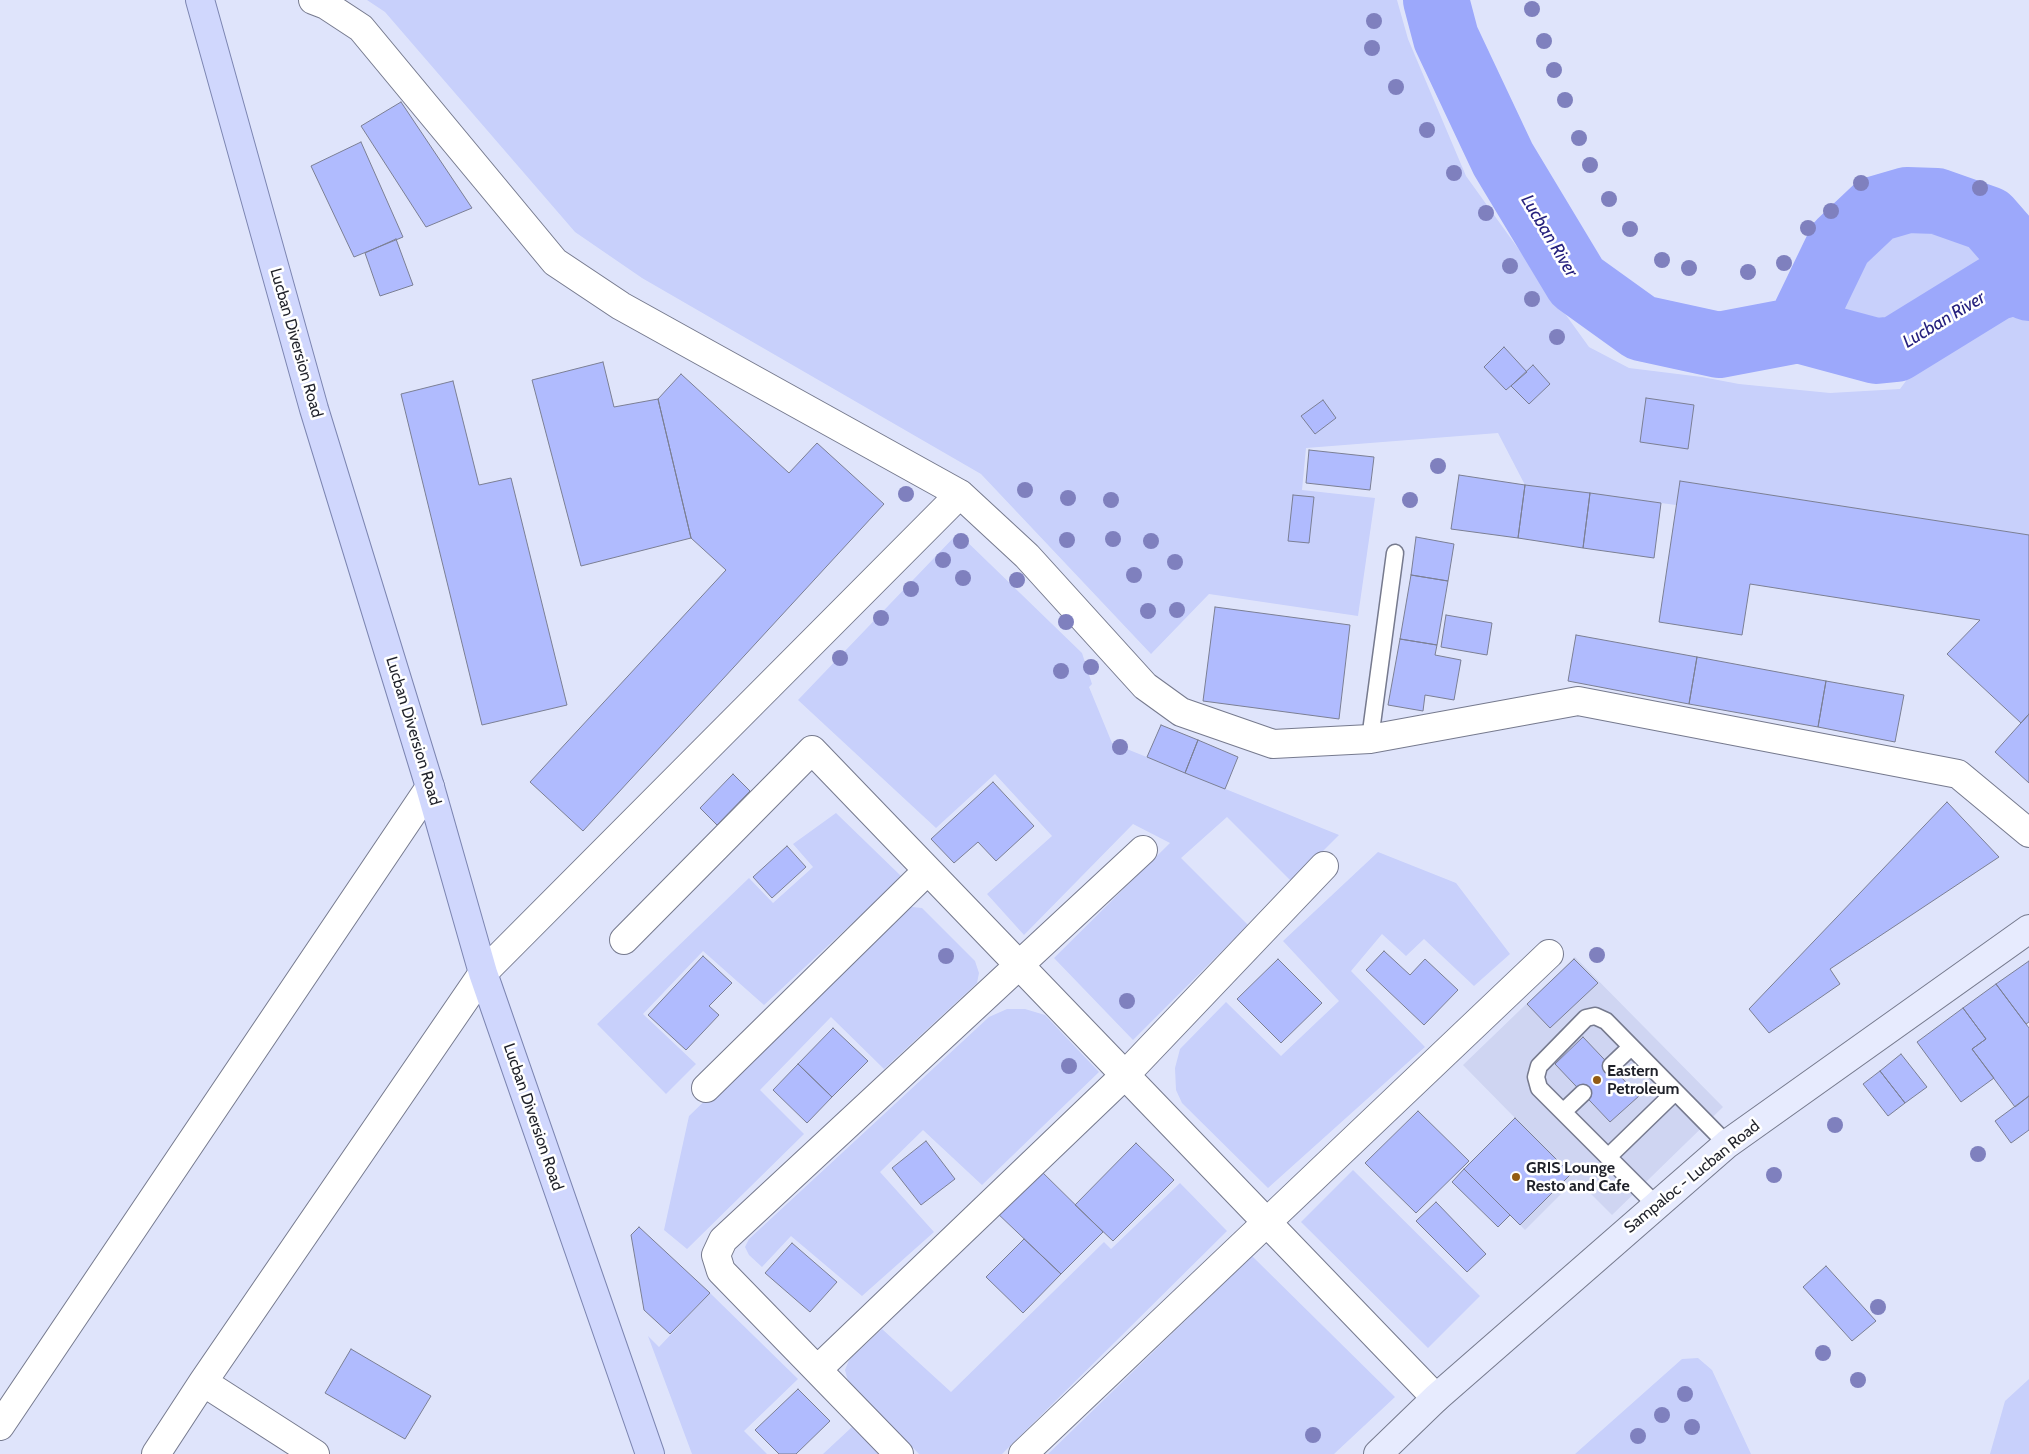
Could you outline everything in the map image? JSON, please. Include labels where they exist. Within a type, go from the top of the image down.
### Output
[{"type":"main road","name":"Lucban Diversion Road","points":[[200,0],[314,409],[430,786],[483,973],[650,1454]]},
{"type":"main road","name":"Sampaloc - Lucban Road","points":[[1378,1454],[1436,1398],[1727,1144],[2029,929]]},
{"type":"street","points":[[313,0],[326,5],[361,28],[506,200],[555,262],[621,306],[960,494],[1027,556],[1145,686],[1181,712],[1273,744],[1370,739],[1578,701],[1958,774],[2029,833]]},
{"type":"street","points":[[156,1454],[203,1382],[483,973],[960,494]]},
{"type":"street","points":[[624,940],[812,750],[1436,1398]]},
{"type":"street","points":[[0,1426],[430,786]]},
{"type":"street","points":[[899,1454],[818,1369],[721,1272],[716,1255],[723,1240],[1143,850]]},
{"type":"street","points":[[818,1369],[1125,1075],[1324,866]]},
{"type":"street","points":[[706,1088],[928,871]]},
{"type":"street","points":[[1023,1454],[1548,954]]},
{"type":"street","points":[[203,1382],[315,1454]]},
{"type":"lane","points":[[1370,739],[1395,553]]},
{"type":"lane","points":[[1656,1205],[1539,1088],[1536,1077],[1539,1066],[1586,1018],[1595,1016],[1606,1021],[1727,1144]]},
{"type":"lane","points":[[1611,1066],[1631,1047]]},
{"type":"lane","points":[[1608,1157],[1675,1092]]},
{"type":"lane","points":[[1563,1112],[1583,1093]]},
{"type":"shaded area","points":[[367,0],[1397,0],[1408,39],[1466,176],[1589,347],[1629,368],[1702,377],[1739,384],[1830,393],[1900,389],[1934,343],[2007,300],[2029,308],[2029,535],[1681,481],[1676,505],[1525,485],[1498,433],[1306,448],[1302,490],[1375,498],[1358,616],[1209,594],[1151,654],[981,474],[642,278],[575,232],[385,12]]},
{"type":"shaded area","points":[[1912,213],[1935,215],[1978,227],[2007,267],[2005,273],[1923,310],[1883,341],[1876,341],[1830,302],[1836,272],[1849,255],[1890,218]]},
{"type":"shaded area","points":[[958,533],[1082,653],[1092,684],[1089,687],[1112,743],[1339,835],[1292,882],[1227,817],[1181,858],[1248,925],[1133,1040],[1054,958],[1170,843],[1133,824],[1024,935],[987,894],[1052,836],[995,774],[936,828],[798,700]]},
{"type":"shaded area","points":[[836,813],[902,877],[764,1005],[703,951],[643,1014],[696,1064],[666,1094],[597,1024],[749,878],[773,903],[813,867],[793,844]]},
{"type":"shaded area","points":[[1378,852],[1456,883],[1510,954],[1474,986],[1424,939],[1406,956],[1382,934],[1351,971],[1425,1047],[1268,1188],[1182,1103],[1176,1090],[1175,1068],[1180,1049],[1226,1002],[1281,1056],[1339,1001],[1283,941]]},
{"type":"shaded area","points":[[912,907],[922,908],[975,961],[979,973],[977,983],[884,1069],[831,1017],[760,1090],[804,1134],[687,1249],[664,1230],[689,1116],[902,910]]},
{"type":"shaded area","points":[[1575,957],[1723,1107],[1612,1215],[1576,1179],[1525,1230],[1464,1169],[1515,1118],[1463,1065]]},
{"type":"shaded area","points":[[1007,1009],[1025,1009],[1045,1015],[1099,1072],[982,1185],[923,1130],[880,1172],[934,1232],[862,1296],[791,1236],[762,1267],[749,1255],[745,1247],[749,1239],[989,1017]]},
{"type":"shaded area","points":[[1353,1170],[1480,1296],[1428,1348],[1301,1222]]},
{"type":"shaded area","points":[[1180,1183],[1227,1231],[1002,1454],[919,1454],[848,1381],[845,1370],[849,1360],[882,1329],[951,1392],[1104,1242],[1111,1249]]},
{"type":"shaded area","points":[[1252,1256],[1395,1397],[1334,1454],[1048,1454]]},
{"type":"shaded area","points":[[710,1293],[798,1379],[744,1431],[767,1454],[692,1454],[648,1336],[659,1347]]},
{"type":"shaded area","points":[[1698,1358],[1712,1370],[1751,1454],[1575,1454],[1682,1359]]},
{"type":"shaded area","points":[[2029,1379],[2029,1454],[1990,1454],[2005,1401]]},
{"type":"shaded area","points":[[852,1427],[880,1454],[823,1454]]},
{"type":"building","points":[[401,102],[472,208],[426,227],[361,126]]},
{"type":"building","points":[[361,142],[403,237],[354,257],[311,166]]},
{"type":"building","points":[[396,239],[413,285],[380,296],[365,253]]},
{"type":"building","points":[[1504,347],[1527,372],[1506,390],[1484,367]]},
{"type":"building","points":[[603,362],[614,407],[658,399],[691,538],[581,566],[532,380]]},
{"type":"building","points":[[1533,365],[1550,384],[1529,404],[1511,386]]},
{"type":"building","points":[[681,374],[789,473],[817,443],[884,504],[583,831],[530,782],[726,570],[691,538],[658,399]]},
{"type":"building","points":[[453,381],[479,485],[511,478],[567,705],[482,725],[401,394]]},
{"type":"building","points":[[1646,398],[1694,405],[1688,449],[1640,442]]},
{"type":"building","points":[[1323,400],[1336,418],[1315,434],[1301,416]]},
{"type":"building","points":[[1309,450],[1374,457],[1370,490],[1306,483]]},
{"type":"building","points":[[1459,475],[1525,485],[1518,538],[1451,529]]},
{"type":"building","points":[[1680,481],[2029,535],[2029,714],[2021,723],[1947,654],[1980,620],[1750,584],[1742,635],[1659,622]]},
{"type":"building","points":[[1525,485],[1590,493],[1583,548],[1518,538]]},
{"type":"building","points":[[1590,493],[1661,503],[1654,558],[1583,548]]},
{"type":"building","points":[[1293,495],[1314,497],[1309,543],[1288,541]]},
{"type":"building","points":[[1416,537],[1454,544],[1448,581],[1411,575]]},
{"type":"building","points":[[1411,575],[1448,581],[1437,645],[1400,639]]},
{"type":"building","points":[[1215,607],[1350,625],[1339,719],[1203,701]]},
{"type":"building","points":[[1446,615],[1492,623],[1487,655],[1441,647]]},
{"type":"building","points":[[1576,635],[1697,657],[1689,704],[1568,681]]},
{"type":"building","points":[[1400,639],[1437,645],[1435,655],[1461,660],[1454,700],[1425,695],[1423,711],[1388,705]]},
{"type":"building","points":[[1697,657],[1826,681],[1818,727],[1689,704]]},
{"type":"building","points":[[1826,681],[1904,695],[1895,742],[1818,727]]},
{"type":"building","points":[[2029,714],[2029,783],[1995,752]]},
{"type":"building","points":[[1161,725],[1198,740],[1185,773],[1147,757]]},
{"type":"building","points":[[1198,740],[1238,757],[1225,789],[1185,773]]},
{"type":"building","points":[[733,774],[750,791],[717,825],[700,808]]},
{"type":"building","points":[[993,782],[1034,826],[996,861],[978,842],[954,863],[931,839]]},
{"type":"building","points":[[1947,802],[1999,857],[1830,969],[1840,984],[1769,1033],[1749,1009]]},
{"type":"building","points":[[787,846],[806,867],[772,898],[753,877]]},
{"type":"building","points":[[1384,951],[1410,975],[1425,959],[1458,990],[1424,1025],[1366,970]]},
{"type":"building","points":[[703,956],[732,983],[709,1006],[719,1015],[686,1050],[648,1015]]},
{"type":"building","points":[[1278,959],[1322,1003],[1281,1043],[1237,999]]},
{"type":"building","points":[[1574,959],[1598,983],[1550,1028],[1527,1004]]},
{"type":"building","points":[[2029,961],[2029,1022],[2026,1024],[1996,984]]},
{"type":"building","points":[[1996,984],[2029,1028],[2029,1096],[2015,1107],[1972,1049],[1986,1039],[1963,1008]]},
{"type":"building","points":[[1963,1008],[1986,1039],[1972,1049],[1994,1078],[1961,1102],[1917,1042]]},
{"type":"building","points":[[833,1028],[868,1061],[832,1097],[798,1064]]},
{"type":"building","name":"Eastern Petroleum","points":[[1583,1037],[1639,1096],[1610,1122],[1555,1064]]},
{"type":"building","points":[[1901,1054],[1927,1087],[1905,1103],[1880,1071]]},
{"type":"building","points":[[798,1064],[832,1097],[807,1123],[773,1090]]},
{"type":"building","points":[[1880,1071],[1905,1103],[1888,1116],[1863,1084]]},
{"type":"building","points":[[2029,1096],[2029,1130],[2011,1143],[1995,1121]]},
{"type":"building","points":[[1418,1111],[1469,1161],[1416,1213],[1365,1163]]},
{"type":"building","points":[[1515,1118],[1571,1174],[1520,1225],[1464,1169]]},
{"type":"building","points":[[926,1141],[955,1179],[921,1205],[892,1168]]},
{"type":"building","points":[[1136,1143],[1174,1180],[1113,1241],[1075,1205]]},
{"type":"building","points":[[1038,1168],[1103,1232],[1061,1274],[995,1211]]},
{"type":"building","points":[[1464,1169],[1510,1215],[1498,1227],[1452,1182]]},
{"type":"building","points":[[1436,1202],[1486,1254],[1467,1272],[1416,1221]]},
{"type":"building","points":[[639,1227],[710,1293],[670,1334],[644,1310],[631,1235]]},
{"type":"building","points":[[1024,1239],[1061,1274],[1023,1313],[986,1277]]},
{"type":"building","points":[[792,1243],[837,1282],[810,1312],[765,1273]]},
{"type":"building","points":[[1826,1266],[1876,1321],[1852,1341],[1803,1287]]},
{"type":"building","points":[[351,1349],[431,1396],[405,1439],[325,1393]]},
{"type":"building","points":[[798,1389],[830,1421],[796,1454],[779,1454],[755,1430]]},
{"type":"waterway","name":"Lucban River","points":[[1436,0],[1446,38],[1503,159],[1577,282],[1641,328],[1719,345],[1798,330],[1876,351],[1896,349],[1995,288],[2015,282],[2029,288]]},
{"type":"waterway","name":"Lucban River","points":[[1798,330],[1840,243],[1876,209],[1907,200],[1937,201],[1988,219],[2023,259],[2029,274]]},
{"type":"place","name":"Eastern Petroleum","points":[[1597,1080]]},
{"type":"place","name":"GRIS Lounge Resto and Cafe","points":[[1516,1177]]}]
